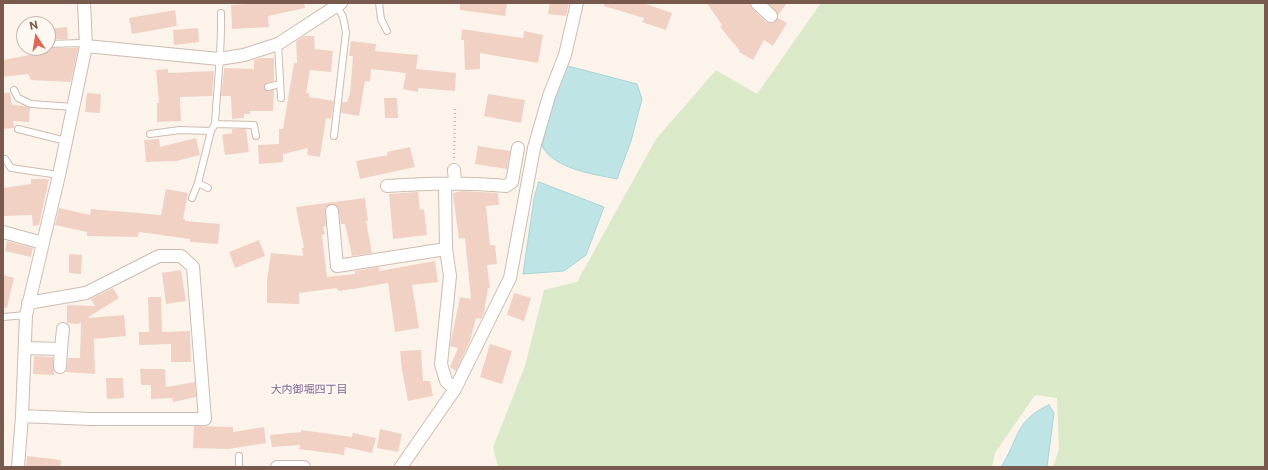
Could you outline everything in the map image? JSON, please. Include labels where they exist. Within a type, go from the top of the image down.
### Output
[{"type":"street","points":[[18,467],[27,309],[59,175],[86,46],[84,3]]},
{"type":"street","points":[[401,467],[455,389],[510,278],[534,148],[549,96],[565,55],[577,3]]},
{"type":"street","points":[[757,3],[772,16]]},
{"type":"street","points":[[86,46],[219,59],[244,55],[278,44],[339,5]]},
{"type":"street","points":[[387,186],[432,182],[506,186],[512,182],[518,148]]},
{"type":"street","points":[[454,170],[450,184],[446,249],[450,276],[441,364],[446,380],[455,389]]},
{"type":"street","points":[[332,211],[337,266],[446,249]]},
{"type":"street","points":[[3,232],[43,243]]},
{"type":"street","points":[[22,416],[90,419],[205,419],[193,267],[181,256],[159,256],[86,293],[27,309]]},
{"type":"street","points":[[60,367],[63,329]]},
{"type":"street","points":[[25,348],[61,349]]},
{"type":"street","points":[[277,467],[304,467]]},
{"type":"lane","points":[[379,3],[381,19],[387,31]]},
{"type":"lane","points":[[334,136],[346,32],[339,5]]},
{"type":"lane","points":[[192,198],[198,183],[211,131],[215,124],[219,59],[222,46],[220,13]]},
{"type":"lane","points":[[56,44],[81,43],[86,46]]},
{"type":"lane","points":[[278,44],[280,98]]},
{"type":"lane","points":[[268,87],[280,84]]},
{"type":"lane","points":[[14,90],[18,98],[31,104],[74,107]]},
{"type":"lane","points":[[215,124],[254,125],[256,136]]},
{"type":"lane","points":[[18,129],[66,141]]},
{"type":"lane","points":[[150,134],[180,130],[211,131]]},
{"type":"lane","points":[[5,159],[11,168],[59,175]]},
{"type":"lane","points":[[198,183],[208,188]]},
{"type":"lane","points":[[3,317],[27,309]]},
{"type":"lane","points":[[239,456],[239,467]]},
{"type":"path","points":[[454,170],[455,108]]},
{"type":"green space","points":[[821,3],[1265,3],[1265,467],[1053,467],[1059,449],[1057,398],[1035,395],[995,453],[992,467],[498,467],[493,447],[525,366],[544,290],[577,282],[656,139],[716,70],[757,94]]},
{"type":"water","points":[[568,66],[637,84],[642,99],[631,141],[617,179],[586,172],[565,165],[555,160],[542,146],[556,88]]},
{"type":"water","points":[[539,182],[604,207],[586,255],[564,271],[523,274],[534,199]]},
{"type":"water","points":[[1049,405],[1054,413],[1047,467],[1001,467],[1024,424],[1030,417]]},
{"type":"building","points":[[304,3],[305,8],[268,16],[269,27],[232,29],[231,5]]},
{"type":"building","points":[[460,3],[507,3],[505,16],[460,10]]},
{"type":"building","points":[[550,3],[569,3],[566,16],[548,14]]},
{"type":"building","points":[[605,3],[643,3],[672,13],[666,30],[642,22],[644,18],[604,6]]},
{"type":"building","points":[[707,3],[750,3],[752,8],[766,22],[773,23],[778,18],[787,23],[773,46],[764,40],[753,60],[739,52],[740,51],[720,27],[722,25]]},
{"type":"building","points":[[768,3],[787,3],[778,15]]},
{"type":"building","points":[[175,10],[177,26],[132,34],[129,18]]},
{"type":"building","points":[[67,27],[68,39],[56,39],[56,28]]},
{"type":"building","points":[[198,28],[199,42],[174,45],[173,30]]},
{"type":"building","points":[[462,29],[523,38],[524,31],[543,35],[538,63],[480,53],[480,69],[465,70],[464,40],[461,40]]},
{"type":"building","points":[[304,36],[314,36],[315,49],[333,51],[331,72],[310,70],[306,93],[309,93],[309,97],[334,101],[331,119],[326,118],[320,157],[307,155],[308,148],[283,154],[283,162],[259,164],[258,145],[279,144],[279,129],[283,129],[294,63],[297,63],[296,41]]},
{"type":"building","points":[[351,41],[376,44],[375,51],[418,55],[416,69],[456,73],[455,91],[418,88],[418,92],[403,89],[406,73],[371,69],[370,82],[365,81],[359,116],[341,113],[342,102],[347,102],[350,94],[353,56],[349,56]]},
{"type":"building","points":[[56,48],[78,48],[71,82],[31,80],[28,74],[3,77],[3,60],[24,56],[56,56]]},
{"type":"building","points":[[260,58],[274,58],[274,81],[267,83],[264,86],[266,91],[274,90],[273,111],[250,111],[250,114],[244,114],[244,118],[232,119],[231,96],[221,96],[224,68],[254,69],[254,60]]},
{"type":"building","points":[[168,69],[168,73],[214,71],[212,96],[180,97],[181,121],[157,122],[157,103],[159,103],[156,70]]},
{"type":"building","points":[[3,93],[10,93],[12,105],[30,108],[29,122],[13,121],[14,128],[3,129]]},
{"type":"building","points":[[87,93],[101,94],[100,113],[85,112]]},
{"type":"building","points":[[488,94],[525,100],[521,123],[484,116]]},
{"type":"building","points":[[384,98],[397,98],[398,118],[385,118]]},
{"type":"building","points":[[232,129],[246,129],[249,152],[225,155],[222,135],[232,133]]},
{"type":"building","points":[[196,138],[200,155],[177,161],[146,162],[144,140],[159,139],[160,147]]},
{"type":"building","points":[[478,146],[510,151],[507,169],[475,164]]},
{"type":"building","points":[[410,147],[415,167],[360,179],[356,161],[388,155],[387,152]]},
{"type":"building","points":[[31,179],[49,179],[39,225],[33,226],[32,215],[3,216],[3,188],[31,184]]},
{"type":"building","points":[[166,189],[188,193],[183,219],[185,219],[185,221],[220,224],[218,244],[190,242],[190,239],[139,232],[138,237],[87,236],[87,232],[55,225],[59,208],[90,215],[91,209],[161,215]]},
{"type":"building","points":[[462,191],[498,193],[499,205],[486,206],[490,245],[495,245],[497,264],[487,265],[490,288],[488,288],[484,313],[481,319],[476,318],[470,341],[456,371],[450,367],[458,348],[450,346],[460,297],[471,299],[465,238],[459,239],[453,195],[453,193]]},
{"type":"building","points":[[418,192],[420,210],[424,209],[427,235],[393,239],[389,194]]},
{"type":"building","points":[[365,198],[368,221],[366,221],[372,253],[352,256],[345,224],[341,224],[338,207],[332,204],[325,208],[326,226],[323,227],[325,234],[322,235],[327,277],[355,274],[355,271],[379,267],[379,271],[435,261],[438,282],[412,285],[419,328],[395,332],[388,283],[338,291],[337,288],[299,293],[299,304],[267,303],[267,280],[271,253],[303,256],[302,248],[304,248],[296,207]]},
{"type":"building","points":[[259,240],[265,256],[235,268],[229,252]]},
{"type":"building","points":[[7,241],[33,248],[31,257],[5,251]]},
{"type":"building","points":[[69,254],[82,255],[81,274],[69,273]]},
{"type":"building","points":[[181,270],[186,301],[166,304],[162,273]]},
{"type":"building","points":[[3,275],[14,278],[7,308],[3,308]]},
{"type":"building","points":[[113,288],[119,298],[87,318],[124,315],[126,336],[94,339],[95,374],[65,372],[68,358],[80,358],[81,322],[78,324],[67,323],[67,305],[95,306],[91,299]]},
{"type":"building","points":[[514,293],[531,298],[524,321],[507,315]]},
{"type":"building","points":[[148,297],[161,297],[162,332],[190,331],[191,362],[171,362],[171,344],[139,345],[139,332],[149,332]]},
{"type":"building","points":[[490,344],[512,351],[502,384],[480,377]]},
{"type":"building","points":[[421,350],[423,381],[430,381],[433,396],[408,401],[400,351]]},
{"type":"building","points":[[34,356],[53,357],[54,375],[33,374]]},
{"type":"building","points":[[140,369],[165,369],[166,387],[195,382],[196,397],[173,402],[172,398],[151,399],[151,385],[141,385]]},
{"type":"building","points":[[106,378],[123,378],[124,398],[107,399]]},
{"type":"building","points":[[194,426],[233,427],[233,432],[264,427],[266,443],[229,449],[193,448]]},
{"type":"building","points":[[380,429],[402,434],[398,452],[377,448]]},
{"type":"building","points":[[301,430],[352,437],[353,433],[376,438],[372,453],[345,447],[344,455],[299,449],[300,445],[272,447],[270,435],[301,432]]},
{"type":"building","points":[[27,456],[61,460],[60,467],[26,467]]},
{"type":"district","name":"大内御堀四丁目","points":[[309,390]]}]
